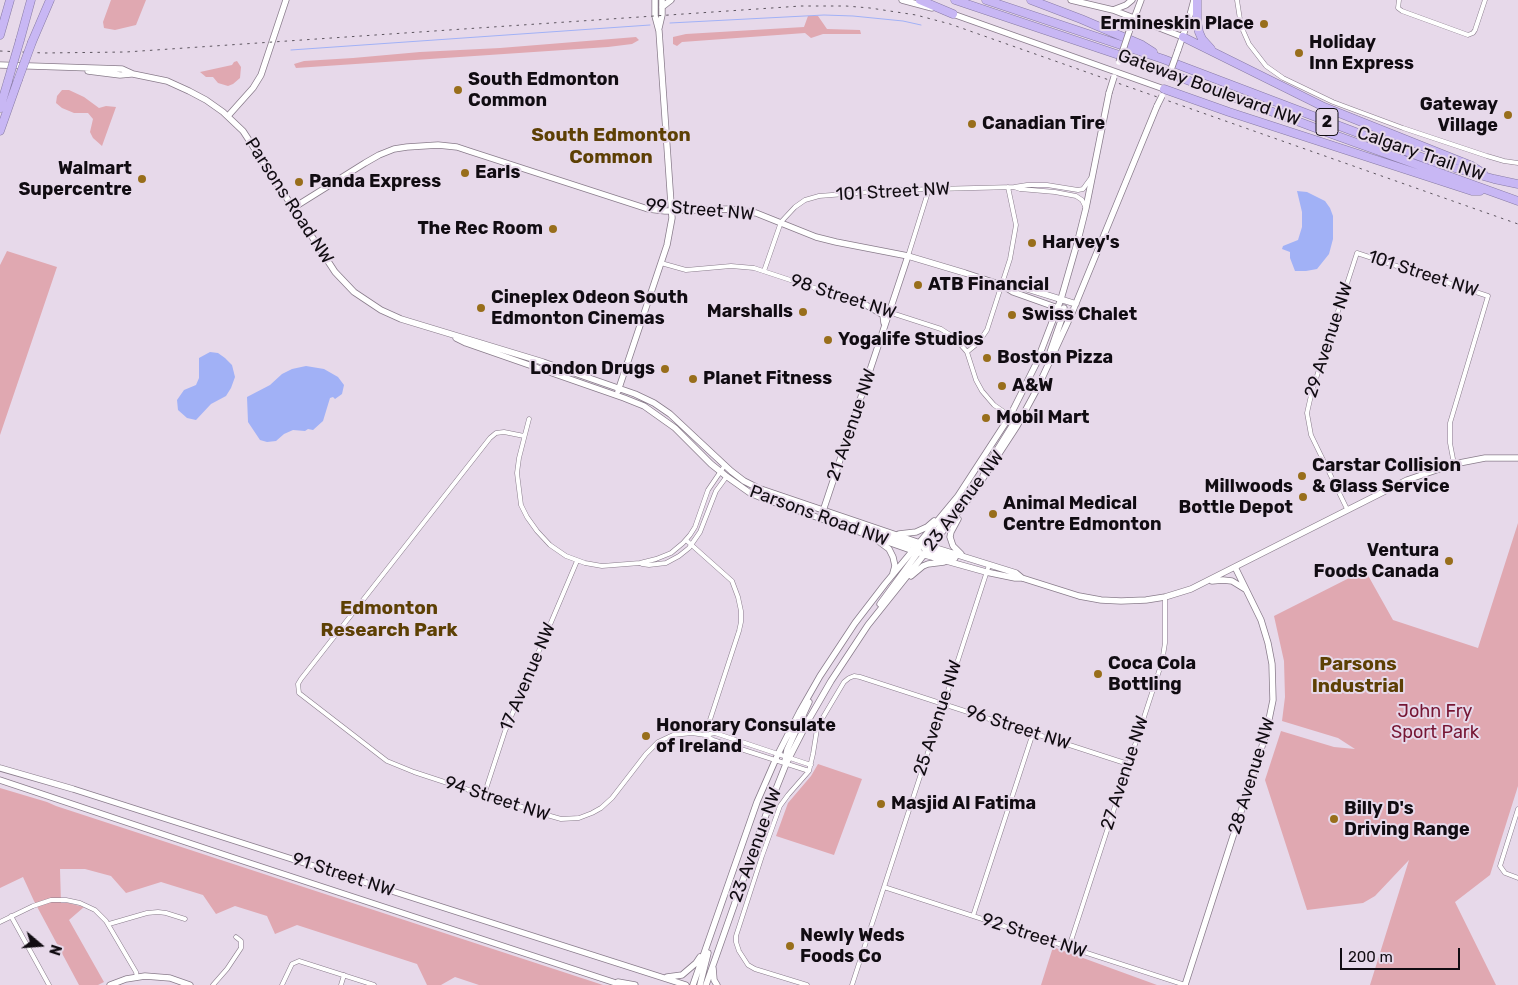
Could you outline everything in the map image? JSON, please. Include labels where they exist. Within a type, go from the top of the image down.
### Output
[{"type":"highway","points":[[0,17],[5,0]]},
{"type":"highway","points":[[0,35],[10,0]]},
{"type":"highway","points":[[0,108],[31,0]]},
{"type":"highway","points":[[0,131],[46,0]]},
{"type":"highway","points":[[32,42],[50,0]]},
{"type":"highway","points":[[920,0],[953,14]]},
{"type":"highway","name":"Gateway Boulevard NW","points":[[955,0],[1128,58],[1518,201]]},
{"type":"highway","name":"Calgary Trail NW","points":[[986,0],[1163,59],[1437,163],[1518,184]]},
{"type":"highway","points":[[1031,0],[1142,45],[1163,59]]},
{"type":"highway","points":[[1195,0],[1199,32],[1202,39],[1214,52]]},
{"type":"highway","points":[[1183,38],[1293,93],[1472,166],[1494,179]]},
{"type":"highway","points":[[1163,92],[1472,191],[1487,191]]},
{"type":"main road","points":[[228,116],[249,94],[261,75],[286,0]]},
{"type":"main road","points":[[617,396],[670,235],[672,211],[658,31],[655,16],[656,0]]},
{"type":"main road","points":[[658,31],[662,0]]},
{"type":"main road","points":[[662,8],[671,0]]},
{"type":"main road","points":[[902,0],[953,14],[1163,92]]},
{"type":"main road","points":[[1071,0],[1113,10],[1183,38]]},
{"type":"main road","points":[[1113,10],[1126,5],[1132,0]]},
{"type":"main road","name":"23 Avenue NW","points":[[922,549],[1010,416],[1061,309],[1061,299],[1086,208],[1109,93],[1141,0]]},
{"type":"main road","name":"23 Avenue NW","points":[[706,985],[768,809],[786,764],[783,756],[815,684],[855,623],[891,577],[922,549],[976,490],[1013,434],[1037,389],[1076,304],[1163,92],[1195,0]]},
{"type":"main road","name":"Parsons Road NW","points":[[0,65],[64,67],[106,74],[132,74],[153,77],[176,85],[206,100],[228,116],[247,136],[335,272],[354,292],[381,310],[401,319],[514,353],[642,397],[680,422],[744,481],[758,488],[878,528],[922,549],[986,572],[1022,578],[1079,596],[1101,600],[1131,601],[1165,597],[1205,583],[1407,480],[1454,464],[1485,458],[1518,458]]},
{"type":"main road","name":"99 Street NW","points":[[293,208],[364,163],[379,156],[400,148],[438,145],[469,151],[648,209],[672,211],[729,209],[756,213],[816,237],[908,256],[1002,285],[1013,292],[1072,313]]},
{"type":"main road","name":"21 Avenue NW","points":[[821,518],[908,256]]},
{"type":"main road","name":"99 Street NW","points":[[1002,285],[1016,285],[1076,304]]},
{"type":"main road","points":[[866,305],[880,312],[884,318],[882,338]]},
{"type":"main road","points":[[1037,389],[1061,309]]},
{"type":"main road","name":"Parsons Road NW","points":[[444,332],[472,346],[644,406],[675,428],[720,472],[750,493],[871,536],[974,560],[1016,573],[1022,578]]},
{"type":"main road","points":[[974,560],[956,551],[950,537],[955,524],[976,490],[987,466],[1012,426],[1013,421],[1010,416]]},
{"type":"main road","points":[[868,625],[881,603],[950,513],[958,496]]},
{"type":"main road","points":[[878,528],[900,534],[916,532],[927,527],[950,507]]},
{"type":"main road","points":[[844,526],[858,528],[972,563],[987,564]]},
{"type":"main road","points":[[871,536],[887,547],[893,557],[895,566],[891,577]]},
{"type":"main road","points":[[868,625],[907,579],[923,566],[942,562],[966,566]]},
{"type":"main road","name":"28 Avenue NW","points":[[1185,985],[1271,715],[1273,684],[1270,652],[1260,620],[1235,567]]},
{"type":"main road","points":[[1205,583],[1219,580],[1232,581],[1248,592]]},
{"type":"main road","name":"23 Avenue NW","points":[[693,985],[757,802],[776,761],[783,756],[808,720],[868,625]]},
{"type":"main road","name":"91 Street NW","points":[[0,768],[73,788],[686,985]]},
{"type":"main road","name":"91 Street NW","points":[[0,780],[622,985]]},
{"type":"main road","points":[[700,985],[718,912]]},
{"type":"main road","points":[[655,975],[670,978],[682,975],[696,963],[706,949]]},
{"type":"main road","points":[[713,961],[712,973],[717,985]]},
{"type":"main road","points":[[110,985],[137,977],[162,977],[179,980],[190,985]]},
{"type":"main road","points":[[598,978],[635,985]]},
{"type":"street","name":"Calgary Trail NW","points":[[1237,0],[1242,26],[1249,44],[1266,66],[1283,78],[1333,102],[1403,128],[1492,158],[1518,163]]},
{"type":"street","points":[[1399,0],[1398,8],[1400,11],[1471,34],[1475,30],[1485,0]]},
{"type":"street","name":"101 Street NW","points":[[781,222],[795,206],[805,200],[818,196],[890,190],[1014,187],[1020,185],[1080,190],[1093,174]]},
{"type":"street","points":[[967,352],[978,343],[987,330],[1010,259],[1016,230],[1015,216],[1008,187]]},
{"type":"street","name":"101 Street NW","points":[[1014,187],[1020,190],[1055,192],[1076,196],[1083,201],[1086,208]]},
{"type":"street","name":"21 Avenue NW","points":[[908,256],[929,189]]},
{"type":"street","points":[[764,271],[781,222]]},
{"type":"street","name":"101 Street NW","points":[[1357,253],[1488,296],[1450,423],[1450,443],[1454,464]]},
{"type":"street","name":"29 Avenue NW","points":[[1348,509],[1311,435],[1307,413],[1312,391],[1357,253]]},
{"type":"street","name":"98 Street NW","points":[[661,263],[686,270],[749,266],[946,332],[958,340],[967,352],[976,380],[982,391],[994,405],[1010,416]]},
{"type":"street","points":[[529,419],[517,474],[521,505],[527,517],[543,538],[560,552],[577,561],[602,566],[640,563],[656,559],[671,552],[686,540],[695,526],[708,490],[726,466]]},
{"type":"street","name":"94 Street NW","points":[[524,436],[504,432],[496,433],[490,438],[298,684],[299,693],[387,762],[547,816],[561,818],[579,818],[592,814],[601,808],[612,798],[646,754],[658,742],[673,735],[683,733],[705,735],[715,733],[811,765]]},
{"type":"street","points":[[640,563],[649,565],[672,560],[692,544],[700,532],[716,491],[731,470]]},
{"type":"street","points":[[686,540],[732,581],[741,611],[739,631],[705,735]]},
{"type":"street","name":"17 Avenue NW","points":[[484,795],[505,731],[577,561]]},
{"type":"street","name":"25 Avenue NW","points":[[852,985],[944,704],[987,564]]},
{"type":"street","name":"27 Avenue NW","points":[[1069,947],[1162,662],[1165,643],[1165,597]]},
{"type":"street","name":"96 Street NW","points":[[851,677],[860,677],[1128,764]]},
{"type":"street","name":"23 Avenue NW","points":[[807,985],[755,969],[748,965],[737,947],[736,936],[762,856],[784,800],[809,771],[819,724],[844,682],[851,677]]},
{"type":"street","points":[[973,916],[1033,733]]},
{"type":"street","name":"94 Street NW","points":[[705,735],[713,740],[809,771]]},
{"type":"street","points":[[1518,808],[1501,861],[1501,870],[1518,878]]},
{"type":"street","name":"92 Street NW","points":[[884,887],[1185,985]]},
{"type":"street","points":[[0,922],[55,900],[66,900],[89,906],[109,924],[137,977]]},
{"type":"street","points":[[109,924],[153,912],[166,913],[185,919]]},
{"type":"street","points":[[11,916],[49,985]]},
{"type":"street","points":[[213,985],[227,969],[241,948],[240,940],[236,937]]},
{"type":"street","points":[[282,985],[291,966],[296,962],[374,985]]},
{"type":"street","points":[[341,985],[344,976]]},
{"type":"green space","points":[[111,0],[146,0],[136,25],[115,30],[104,28],[103,22]]},
{"type":"green space","points":[[808,16],[818,16],[827,29],[860,30],[861,34],[823,34],[811,38],[805,33],[682,42],[677,46],[673,44],[673,37],[686,34],[804,27]]},
{"type":"green space","points":[[636,37],[639,40],[632,44],[608,47],[296,68],[294,64],[304,61]]},
{"type":"green space","points":[[237,61],[241,67],[240,78],[228,86],[218,83],[213,77],[206,77],[200,72],[232,65]]},
{"type":"green space","points":[[62,90],[69,90],[84,97],[99,108],[106,106],[116,107],[102,146],[93,138],[90,132],[93,119],[88,113],[74,113],[56,103],[57,96]]},
{"type":"green space","points":[[7,251],[57,267],[0,435],[0,265]]},
{"type":"green space","name":"John Fry Sport Park","points":[[1518,523],[1518,786],[1490,875],[1455,902],[1496,985],[1370,985],[1409,860],[1375,896],[1363,903],[1307,910],[1265,780],[1281,731],[1334,747],[1355,749],[1338,738],[1282,721],[1285,697],[1284,661],[1274,616],[1365,570],[1393,620],[1478,648]]},
{"type":"green space","points":[[818,764],[862,779],[834,855],[776,836],[788,803],[811,776]]},
{"type":"green space","points":[[0,788],[603,985],[479,985],[455,977],[441,985],[427,985],[417,964],[297,925],[275,934],[267,916],[235,906],[216,914],[203,895],[161,882],[126,893],[111,876],[85,869],[60,869],[61,903],[84,907],[69,920],[104,982],[98,985],[79,985],[23,877],[0,888]]},
{"type":"green space","points":[[1053,947],[1157,985],[1041,985]]},
{"type":"water","points":[[1297,191],[1307,192],[1325,201],[1333,216],[1333,239],[1329,254],[1317,269],[1295,271],[1290,258],[1290,252],[1282,249],[1283,246],[1298,240],[1302,227],[1302,212]]},
{"type":"water","points":[[210,352],[218,353],[232,365],[235,377],[226,396],[211,404],[196,420],[187,418],[178,410],[177,400],[184,390],[196,385],[199,378],[199,358]]},
{"type":"water","points":[[306,366],[324,369],[338,377],[344,385],[342,394],[335,399],[333,397],[330,398],[323,421],[313,430],[293,430],[284,434],[276,441],[267,442],[260,440],[248,422],[247,397],[270,385],[282,374],[292,369]]},
{"type":"waterway","points":[[670,23],[824,15],[903,21],[921,25]]},
{"type":"waterway","points":[[291,50],[650,25]]},
{"type":"railway","points":[[0,51],[44,53],[126,52],[801,6],[870,8],[916,15],[950,24],[1518,224]]},
{"type":"place","name":"Ermineskin Place","points":[[1264,24]]},
{"type":"place","name":"Holiday Inn Express","points":[[1299,53]]},
{"type":"place","name":"South Edmonton Common","points":[[458,90]]},
{"type":"place","name":"Gateway Village","points":[[1508,115]]},
{"type":"place","name":"Canadian Tire","points":[[972,124]]},
{"type":"place","name":"Earls","points":[[465,173]]},
{"type":"place","name":"Walmart Supercentre","points":[[142,179]]},
{"type":"place","name":"Panda Express","points":[[299,182]]},
{"type":"place","name":"The Rec Room","points":[[553,229]]},
{"type":"place","name":"Harvey's","points":[[1032,243]]},
{"type":"place","name":"ATB Financial","points":[[918,285]]},
{"type":"place","name":"Cineplex Odeon South Edmonton Cinemas","points":[[481,308]]},
{"type":"place","name":"Marshalls","points":[[803,312]]},
{"type":"place","name":"Swiss Chalet","points":[[1012,315]]},
{"type":"place","name":"Yogalife Studios","points":[[828,340]]},
{"type":"place","name":"Boston Pizza","points":[[987,358]]},
{"type":"place","name":"London Drugs","points":[[665,369]]},
{"type":"place","name":"Planet Fitness","points":[[693,379]]},
{"type":"place","name":"A&W","points":[[1002,386]]},
{"type":"place","name":"Mobil Mart","points":[[986,418]]},
{"type":"place","name":"Carstar Collision & Glass Service","points":[[1302,476]]},
{"type":"place","name":"Millwoods Bottle Depot","points":[[1303,497]]},
{"type":"place","name":"Animal Medical Centre Edmonton","points":[[993,514]]},
{"type":"place","name":"Ventura Foods Canada","points":[[1449,561]]},
{"type":"place","name":"Coca Cola Bottling","points":[[1098,674]]},
{"type":"place","name":"Honorary Consulate of Ireland","points":[[646,736]]},
{"type":"place","name":"Masjid Al Fatima","points":[[881,804]]},
{"type":"place","name":"Billy D's Driving Range","points":[[1334,819]]},
{"type":"place","name":"Newly Weds Foods Co","points":[[790,946]]},
{"type":"district","name":"South Edmonton Common","points":[[611,147]]},
{"type":"district","name":"Edmonton Research Park","points":[[389,620]]},
{"type":"district","name":"Parsons Industrial","points":[[1358,676]]}]
